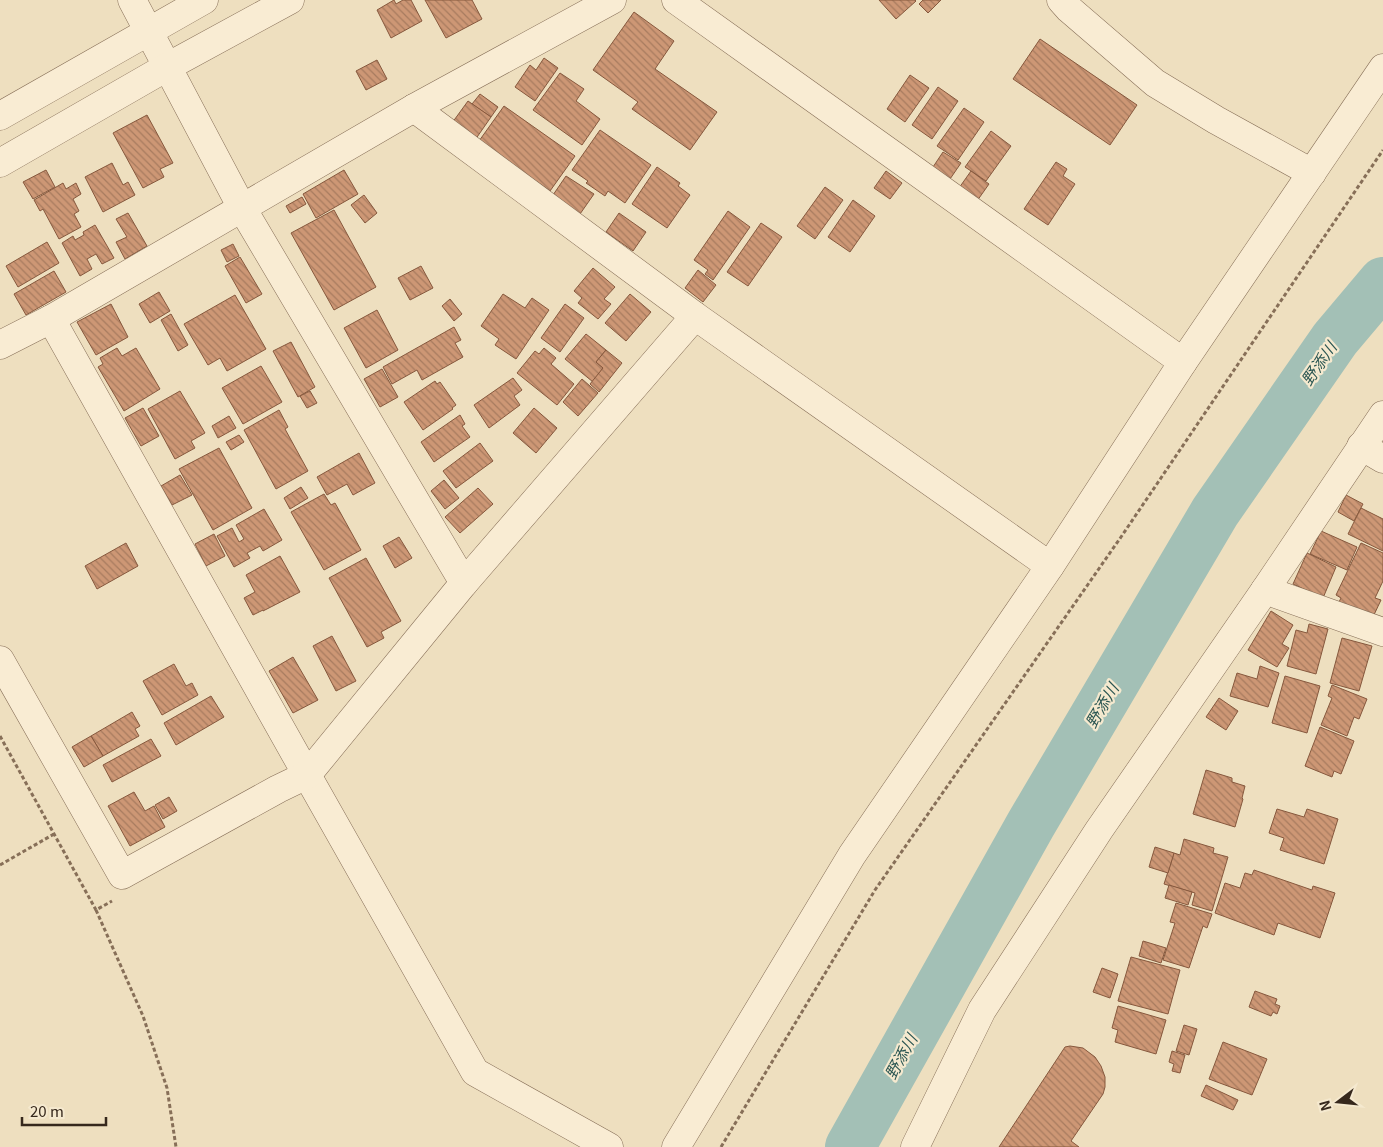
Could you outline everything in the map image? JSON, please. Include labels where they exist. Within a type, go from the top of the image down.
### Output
[{"type":"street","points":[[132,0],[242,208],[464,583]]},
{"type":"street","points":[[0,116],[204,0]]},
{"type":"street","points":[[0,163],[168,66],[290,0]]},
{"type":"street","points":[[0,345],[51,318],[414,108],[612,0]]},
{"type":"street","points":[[676,0],[1183,362]]},
{"type":"street","points":[[1061,0],[1155,83],[1216,120],[1312,173]]},
{"type":"street","points":[[676,1147],[852,855],[1050,566],[1183,362],[1383,68]]},
{"type":"street","points":[[414,108],[695,316],[1050,566]]},
{"type":"street","points":[[0,660],[122,875],[278,788],[306,775],[464,583],[695,316]]},
{"type":"street","points":[[51,318],[306,775],[475,1072],[609,1147]]},
{"type":"street","points":[[915,1147],[982,1010],[1099,830],[1264,590],[1372,452],[1383,414]]},
{"type":"street","points":[[1264,590],[1383,632]]},
{"type":"path","points":[[721,1147],[876,890],[1121,537],[1383,150]]},
{"type":"path","points":[[0,865],[54,834]]},
{"type":"path","points":[[96,910],[144,1016],[167,1088],[176,1147]]},
{"type":"building","points":[[394,0],[396,4],[403,0],[411,0],[422,21],[391,38],[377,10]]},
{"type":"building","points":[[425,0],[472,0],[482,19],[446,38]]},
{"type":"building","points":[[879,0],[915,0],[916,1],[896,19]]},
{"type":"building","points":[[923,0],[941,0],[928,13],[919,4]]},
{"type":"building","points":[[634,12],[674,41],[655,69],[717,112],[690,150],[632,109],[638,102],[593,70]]},
{"type":"building","points":[[1040,39],[1137,105],[1110,145],[1013,79]]},
{"type":"building","points":[[544,58],[558,68],[535,101],[515,87],[530,65],[536,70]]},
{"type":"building","points":[[377,60],[387,79],[366,90],[356,71]]},
{"type":"building","points":[[560,73],[584,89],[576,101],[600,119],[582,145],[533,110]]},
{"type":"building","points":[[910,75],[929,88],[905,122],[887,109]]},
{"type":"building","points":[[938,87],[958,101],[932,139],[912,125]]},
{"type":"building","points":[[480,94],[498,107],[491,117],[472,104]]},
{"type":"building","points":[[468,101],[491,117],[475,140],[452,123]]},
{"type":"building","points":[[504,106],[575,156],[550,191],[479,141]]},
{"type":"building","points":[[964,108],[984,122],[958,160],[937,146]]},
{"type":"building","points":[[147,115],[173,163],[160,169],[164,177],[143,188],[113,133]]},
{"type":"building","points":[[600,130],[651,165],[625,203],[608,191],[605,196],[586,183],[588,181],[572,170]]},
{"type":"building","points":[[991,131],[1011,146],[986,181],[965,167]]},
{"type":"building","points":[[943,152],[961,163],[950,179],[933,167]]},
{"type":"building","points":[[1056,162],[1067,169],[1063,176],[1075,184],[1048,225],[1024,209]]},
{"type":"building","points":[[112,163],[123,185],[128,182],[135,195],[103,212],[85,177]]},
{"type":"building","points":[[657,167],[680,183],[678,186],[690,195],[667,228],[632,204]]},
{"type":"building","points":[[46,170],[55,187],[33,199],[23,182]]},
{"type":"building","points":[[344,170],[358,194],[316,218],[303,194]]},
{"type":"building","points":[[886,171],[902,183],[890,199],[874,188]]},
{"type":"building","points":[[971,171],[989,184],[977,201],[959,188]]},
{"type":"building","points":[[566,176],[594,194],[580,214],[553,195]]},
{"type":"building","points":[[63,183],[66,189],[76,183],[81,194],[73,199],[79,211],[74,214],[81,227],[59,239],[43,209],[40,211],[34,200]]},
{"type":"building","points":[[825,187],[843,200],[815,239],[797,226]]},
{"type":"building","points":[[364,195],[377,213],[365,223],[351,205]]},
{"type":"building","points":[[302,197],[306,204],[290,213],[286,206]]},
{"type":"building","points":[[853,200],[875,216],[850,252],[828,237]]},
{"type":"building","points":[[334,210],[376,287],[334,310],[291,233]]},
{"type":"building","points":[[728,211],[750,227],[713,280],[705,274],[708,270],[694,260]]},
{"type":"building","points":[[128,213],[147,246],[125,259],[116,242],[127,237],[116,219]]},
{"type":"building","points":[[619,213],[646,232],[633,251],[606,232]]},
{"type":"building","points":[[761,223],[782,237],[748,286],[727,272]]},
{"type":"building","points":[[95,225],[114,258],[102,264],[96,254],[87,259],[92,269],[80,276],[62,243],[73,236],[75,240],[84,235],[83,232]]},
{"type":"building","points":[[47,242],[59,263],[18,287],[6,266]]},
{"type":"building","points":[[233,244],[239,256],[227,262],[221,250]]},
{"type":"building","points":[[240,257],[262,294],[246,303],[225,266]]},
{"type":"building","points":[[421,266],[433,288],[410,300],[398,278]]},
{"type":"building","points":[[593,268],[615,287],[604,299],[611,304],[598,319],[578,303],[582,298],[574,291]]},
{"type":"building","points":[[698,270],[716,285],[703,302],[685,288]]},
{"type":"building","points":[[54,271],[66,292],[26,315],[14,294]]},
{"type":"building","points":[[159,292],[170,311],[150,323],[139,304]]},
{"type":"building","points":[[503,294],[525,308],[532,298],[549,310],[516,359],[495,345],[499,339],[481,326]]},
{"type":"building","points":[[630,294],[651,312],[626,341],[605,323]]},
{"type":"building","points":[[235,295],[266,349],[227,371],[220,358],[208,365],[184,324]]},
{"type":"building","points":[[450,299],[462,314],[454,321],[442,306]]},
{"type":"building","points":[[111,304],[128,337],[96,355],[77,322]]},
{"type":"building","points":[[565,304],[584,318],[560,352],[541,338]]},
{"type":"building","points":[[377,310],[398,350],[366,368],[344,328]]},
{"type":"building","points":[[171,314],[188,345],[178,351],[161,320]]},
{"type":"building","points":[[454,327],[461,340],[455,343],[463,357],[422,380],[417,370],[392,384],[383,367]]},
{"type":"building","points":[[586,334],[606,350],[596,362],[603,368],[593,382],[565,359]]},
{"type":"building","points":[[291,342],[315,387],[298,397],[273,351]]},
{"type":"building","points":[[117,348],[122,356],[136,348],[160,389],[124,411],[98,367],[103,364],[100,358]]},
{"type":"building","points":[[544,348],[556,358],[551,364],[574,384],[557,405],[517,373],[535,351],[539,354]]},
{"type":"building","points":[[606,350],[622,363],[599,392],[590,384],[603,368],[596,362]]},
{"type":"building","points":[[261,366],[282,402],[243,424],[222,388]]},
{"type":"building","points":[[382,369],[398,397],[380,407],[364,379]]},
{"type":"building","points":[[513,378],[522,390],[514,396],[520,405],[489,428],[474,405]]},
{"type":"building","points":[[582,379],[598,393],[578,416],[563,402]]},
{"type":"building","points":[[435,381],[437,384],[440,382],[456,405],[423,430],[404,402]]},
{"type":"building","points":[[180,391],[205,433],[191,441],[195,448],[175,459],[148,409]]},
{"type":"building","points":[[310,391],[317,403],[307,408],[300,396]]},
{"type":"building","points":[[143,408],[159,436],[141,446],[125,418]]},
{"type":"building","points":[[534,408],[557,428],[536,453],[513,433]]},
{"type":"building","points":[[279,410],[288,427],[285,429],[308,471],[276,489],[244,430]]},
{"type":"building","points":[[460,415],[465,424],[462,426],[470,437],[434,462],[421,442]]},
{"type":"building","points":[[229,416],[236,428],[218,438],[212,426]]},
{"type":"building","points":[[239,435],[244,442],[231,450],[226,442]]},
{"type":"building","points":[[480,443],[493,461],[456,488],[443,471]]},
{"type":"building","points":[[219,448],[252,508],[213,530],[179,469]]},
{"type":"building","points":[[359,453],[375,483],[353,495],[347,484],[327,495],[317,477]]},
{"type":"building","points":[[180,475],[192,495],[172,505],[161,486]]},
{"type":"building","points":[[444,480],[459,498],[445,509],[431,491]]},
{"type":"building","points":[[301,487],[308,498],[290,509],[284,498]]},
{"type":"building","points":[[478,488],[493,504],[460,533],[445,517]]},
{"type":"building","points":[[324,494],[331,505],[335,503],[361,550],[324,570],[291,512]]},
{"type":"building","points":[[1346,495],[1363,504],[1354,521],[1338,512]]},
{"type":"building","points":[[1361,508],[1383,519],[1383,551],[1348,534]]},
{"type":"building","points":[[264,509],[282,540],[263,551],[260,546],[247,553],[250,558],[234,567],[217,536],[232,528],[239,542],[244,539],[236,525]]},
{"type":"building","points":[[1321,531],[1357,547],[1347,570],[1310,554]]},
{"type":"building","points":[[214,534],[225,556],[206,566],[195,544]]},
{"type":"building","points":[[399,537],[412,558],[395,568],[383,546]]},
{"type":"building","points":[[126,543],[138,566],[97,589],[85,566]]},
{"type":"building","points":[[1361,543],[1383,553],[1383,581],[1375,598],[1381,600],[1372,619],[1338,604],[1341,598],[1336,595]]},
{"type":"building","points":[[1307,553],[1336,567],[1323,598],[1293,584]]},
{"type":"building","points":[[280,556],[300,592],[253,615],[244,598],[255,592],[246,575]]},
{"type":"building","points":[[366,558],[401,621],[381,632],[384,638],[367,647],[329,578]]},
{"type":"building","points":[[1271,611],[1293,625],[1282,644],[1289,648],[1277,667],[1248,650]]},
{"type":"building","points":[[1309,624],[1328,629],[1316,674],[1287,666],[1296,630],[1307,633]]},
{"type":"building","points":[[332,636],[356,681],[336,691],[313,646]]},
{"type":"building","points":[[1342,638],[1372,646],[1359,691],[1330,683]]},
{"type":"building","points":[[293,657],[318,700],[293,713],[269,671]]},
{"type":"building","points":[[174,664],[186,686],[192,683],[198,695],[162,715],[143,681]]},
{"type":"building","points":[[1260,666],[1279,673],[1268,707],[1230,696],[1237,673],[1257,679]]},
{"type":"building","points":[[1285,676],[1320,686],[1307,733],[1272,723]]},
{"type":"building","points":[[1332,685],[1367,699],[1359,719],[1354,717],[1347,736],[1321,725],[1332,698],[1328,696]]},
{"type":"building","points":[[211,696],[224,717],[176,745],[164,723]]},
{"type":"building","points":[[1219,698],[1238,711],[1226,730],[1206,717]]},
{"type":"building","points":[[132,712],[140,726],[135,729],[139,736],[103,756],[91,736]]},
{"type":"building","points":[[1320,727],[1354,741],[1341,774],[1334,771],[1332,777],[1305,766]]},
{"type":"building","points":[[91,736],[103,756],[84,767],[72,747]]},
{"type":"building","points":[[151,739],[161,756],[112,782],[103,765]]},
{"type":"building","points":[[1206,770],[1232,778],[1232,782],[1245,786],[1235,827],[1193,814]]},
{"type":"building","points":[[134,792],[145,811],[154,806],[165,827],[130,846],[108,806]]},
{"type":"building","points":[[169,797],[177,811],[163,819],[155,805]]},
{"type":"building","points":[[1277,809],[1304,817],[1307,809],[1338,819],[1324,864],[1280,850],[1284,838],[1269,833]]},
{"type":"building","points":[[1184,839],[1214,848],[1213,853],[1228,857],[1212,911],[1192,905],[1195,893],[1164,884],[1174,853],[1180,855]]},
{"type":"building","points":[[1155,847],[1174,853],[1168,873],[1149,867]]},
{"type":"building","points":[[1254,870],[1312,890],[1313,886],[1335,893],[1320,938],[1278,923],[1274,935],[1215,913],[1225,883],[1240,888],[1245,873],[1252,875]]},
{"type":"building","points":[[1169,885],[1192,892],[1188,905],[1165,898]]},
{"type":"building","points":[[1176,903],[1212,914],[1207,928],[1203,926],[1189,968],[1163,960],[1175,923],[1170,922]]},
{"type":"building","points":[[1143,941],[1166,948],[1161,963],[1139,956]]},
{"type":"building","points":[[1131,957],[1180,970],[1168,1014],[1118,1001]]},
{"type":"building","points":[[1102,968],[1118,974],[1110,998],[1093,992]]},
{"type":"building","points":[[1255,991],[1277,999],[1275,1004],[1280,1006],[1277,1014],[1273,1012],[1271,1016],[1249,1007]]},
{"type":"building","points":[[1118,1006],[1166,1020],[1156,1054],[1115,1042],[1118,1030],[1112,1028]]},
{"type":"building","points":[[1184,1025],[1197,1029],[1189,1055],[1176,1051]]},
{"type":"building","points":[[1223,1042],[1267,1059],[1252,1095],[1209,1079]]},
{"type":"building","points":[[1065,1047],[1083,1048],[1095,1057],[1105,1077],[1103,1094],[1071,1141],[1079,1147],[999,1147]]},
{"type":"building","points":[[1172,1051],[1185,1055],[1180,1073],[1172,1071],[1174,1064],[1169,1062]]},
{"type":"building","points":[[1206,1085],[1238,1100],[1233,1110],[1201,1096]]},
{"type":"waterway","name":"野添川","points":[[850,1147],[1031,824],[1215,512],[1335,339],[1383,282]]}]
